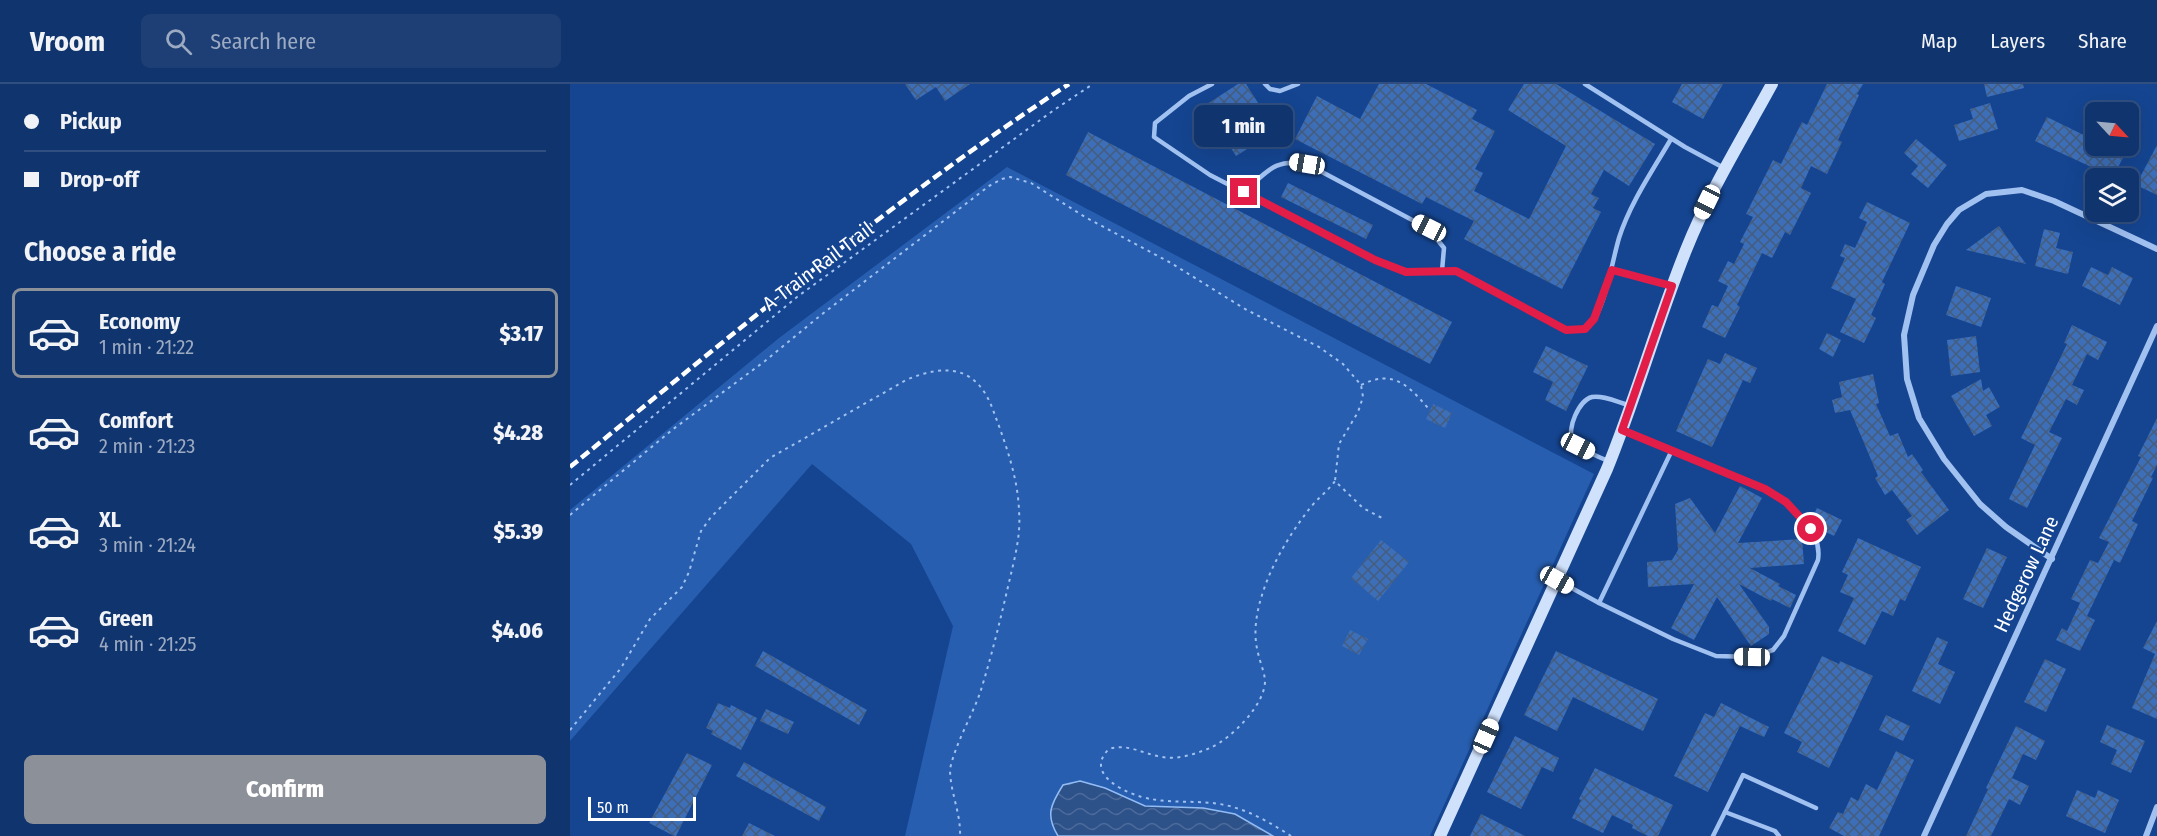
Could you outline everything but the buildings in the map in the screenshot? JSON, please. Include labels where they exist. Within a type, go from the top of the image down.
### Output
[{"type":"main road","points":[[1440,836],[1610,462],[1694,230],[1772,84]]},
{"type":"street","points":[[2052,558],[2006,527],[1980,504],[1944,459],[1919,418],[1906,378],[1904,335],[1913,295],[1934,245],[1947,225],[1959,210],[1986,194],[2022,190],[2054,201],[2157,249]]},
{"type":"street","name":"Hedgerow Lane","points":[[1924,836],[2157,326]]},
{"type":"street","points":[[2145,836],[2157,807]]},
{"type":"lane","points":[[1212,84],[1189,96],[1155,123],[1154,137],[1210,175],[1375,260],[1406,272],[1456,271],[1566,330],[1585,329],[1594,319],[1612,270],[1620,236],[1637,197],[1671,139]]},
{"type":"lane","points":[[1265,84],[1270,89],[1280,91],[1298,84]]},
{"type":"lane","points":[[1585,84],[1671,139],[1725,169]]},
{"type":"lane","points":[[1244,192],[1274,166],[1290,161],[1307,164],[1429,228],[1444,248],[1442,271]]},
{"type":"lane","points":[[1612,270],[1672,286]]},
{"type":"lane","points":[[1610,462],[1578,446],[1571,438],[1570,428],[1578,411],[1587,399],[1592,397],[1602,397],[1631,406]]},
{"type":"lane","points":[[1557,580],[1673,639],[1716,656],[1752,657],[1773,650],[1784,636],[1818,560],[1820,548],[1811,529],[1786,502],[1765,489],[1622,430]]},
{"type":"lane","points":[[1599,603],[1672,450]]},
{"type":"lane","points":[[1713,836],[1743,775],[1816,808]]},
{"type":"lane","points":[[1725,812],[1775,831],[1779,836]]},
{"type":"path","name":"A-Train Rail Trail","points":[[570,485],[797,297],[1093,84]]},
{"type":"path","points":[[570,515],[655,443],[765,361],[989,186],[1010,177],[1031,183],[1095,223],[1171,263],[1245,309],[1319,347],[1343,364],[1361,385],[1363,397],[1358,412],[1339,444],[1335,482],[1311,507],[1297,526],[1266,583],[1255,628],[1256,646],[1264,679],[1264,689],[1259,702],[1239,728],[1212,747],[1185,757],[1160,757],[1122,747],[1109,750],[1101,759],[1100,766],[1103,776],[1139,796],[1161,800],[1210,803],[1234,808],[1291,836]]},
{"type":"path","points":[[570,730],[621,668],[650,619],[682,587],[705,524],[770,458],[919,374],[942,370],[960,372],[979,384],[990,400],[1014,476],[1020,514],[1017,543],[1001,617],[980,693],[950,769],[950,781],[961,826],[960,836]]},
{"type":"path","points":[[1361,385],[1381,378],[1393,378],[1413,390],[1428,408]]},
{"type":"path","points":[[1335,482],[1363,508],[1382,518]]},
{"type":"shaded area","points":[[1007,167],[1594,474],[1430,836],[905,836],[953,626],[911,544],[812,464],[570,741],[570,510],[779,338]]},
{"type":"water","points":[[1080,781],[1105,788],[1145,806],[1203,808],[1235,814],[1273,836],[1058,836],[1051,816],[1055,798],[1063,785]]},
{"type":"railway","points":[[570,467],[753,318],[877,221],[1004,128],[1069,84]]},
{"type":"route","points":[[1244,192],[1375,260],[1406,272],[1456,271],[1566,330],[1585,329],[1594,319],[1612,270],[1672,286],[1622,430],[1765,489],[1786,502],[1811,529]]}]
